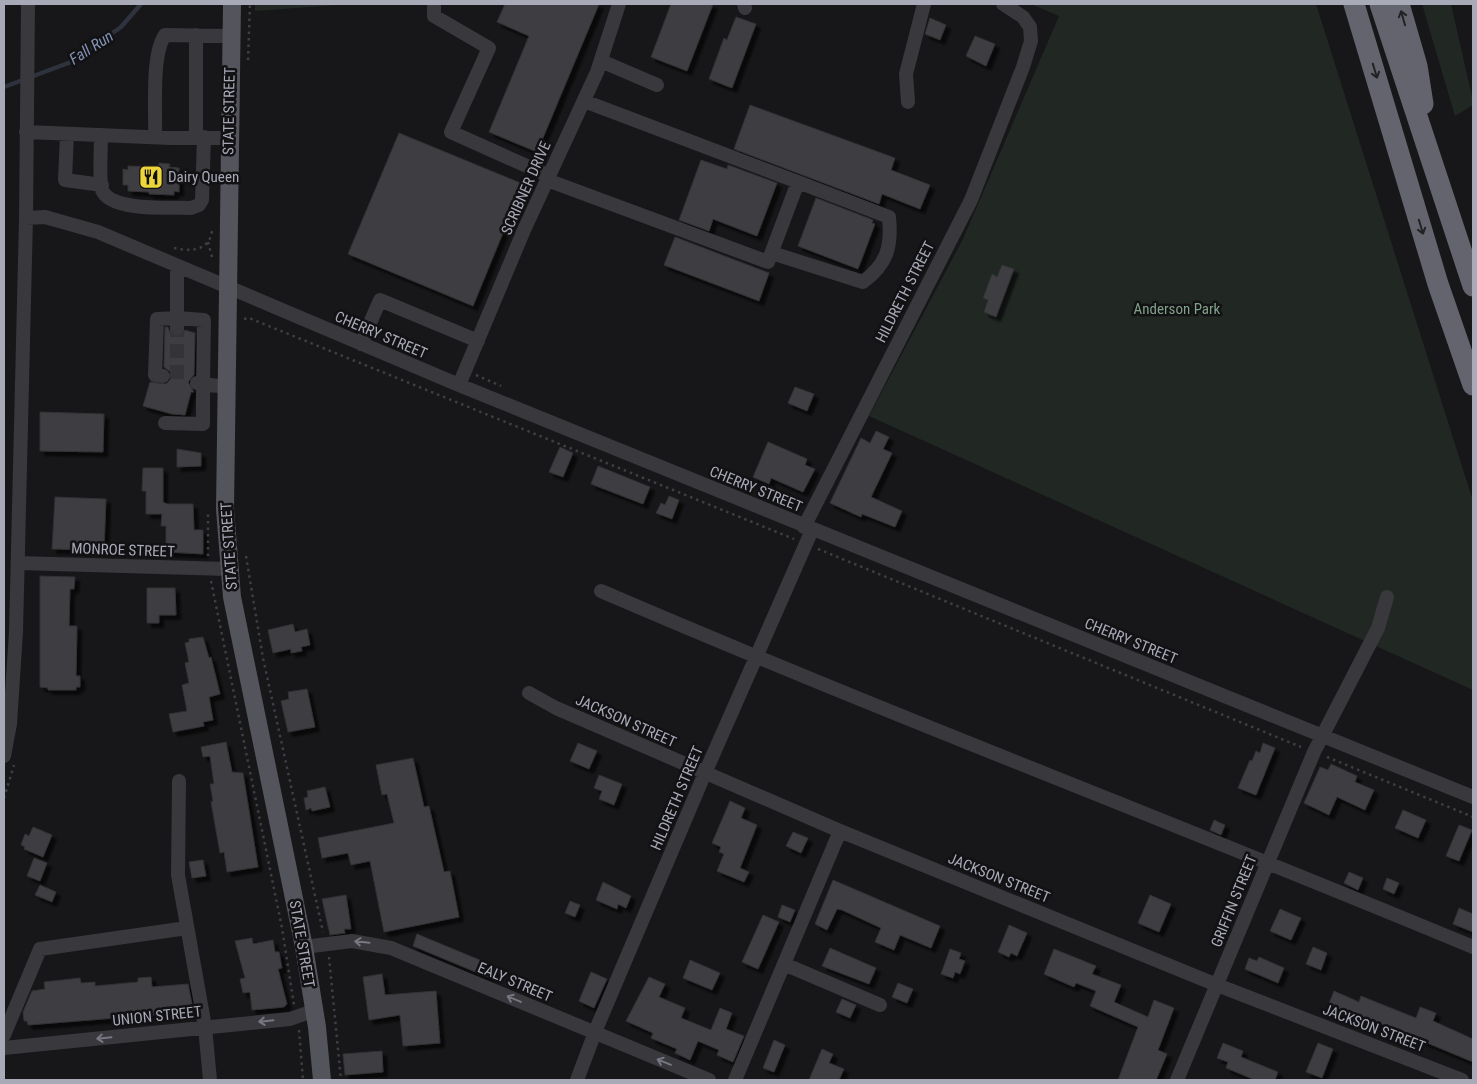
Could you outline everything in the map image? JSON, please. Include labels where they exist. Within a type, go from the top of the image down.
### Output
[{"type":"highway","points":[[1353,4],[1361,24],[1438,284],[1473,385]]},
{"type":"highway","points":[[1380,4],[1473,286]]},
{"type":"highway","points":[[1399,4],[1417,66],[1433,169]]},
{"type":"main road","name":"STATE STREET","points":[[232,4],[227,288],[234,323],[226,387],[225,510],[228,569],[304,947],[313,1011],[317,1026],[322,1080]]},
{"type":"street","points":[[9,760],[18,563],[26,218],[28,4]]},
{"type":"street","points":[[434,4],[434,16],[489,48],[451,132],[548,178],[768,262],[798,182]]},
{"type":"street","name":"SCRIBNER DRIVE","points":[[459,385],[548,178],[601,62],[619,4]]},
{"type":"street","points":[[908,102],[906,74],[924,4]]},
{"type":"street","name":"HILDRETH STREET","points":[[577,1080],[705,773],[806,544],[808,528],[971,200],[1023,67],[1031,40],[1030,27],[1022,17],[1003,4]]},
{"type":"street","points":[[155,137],[156,63],[159,43],[165,35],[230,36]]},
{"type":"street","points":[[101,136],[102,190],[108,197],[116,202],[133,206],[191,208],[198,205],[202,200],[196,35]]},
{"type":"street","points":[[601,62],[657,85]]},
{"type":"street","points":[[584,101],[889,217],[891,239],[878,271],[863,282],[772,253]]},
{"type":"street","points":[[26,132],[155,137],[201,141],[229,138]]},
{"type":"street","points":[[66,134],[65,180],[102,185]]},
{"type":"street","name":"CHERRY STREET","points":[[26,218],[45,217],[74,223],[459,385],[1473,797]]},
{"type":"street","points":[[177,266],[177,323]]},
{"type":"street","points":[[361,344],[380,300],[478,341]]},
{"type":"street","points":[[163,376],[155,375],[157,319],[177,323],[204,320],[234,323]]},
{"type":"street","points":[[165,422],[203,424],[200,383],[204,320]]},
{"type":"street","points":[[200,383],[226,387]]},
{"type":"street","name":"MONROE STREET","points":[[18,563],[228,569]]},
{"type":"street","points":[[601,591],[756,657],[1268,862],[1473,947]]},
{"type":"street","name":"GRIFFIN STREET","points":[[1177,1080],[1314,752],[1378,628],[1387,597]]},
{"type":"street","name":"JACKSON STREET","points":[[529,693],[556,708],[840,831],[1217,985],[1462,1080]]},
{"type":"street","points":[[179,781],[178,875],[205,1027],[210,1080]]},
{"type":"street","points":[[735,1080],[840,831]]},
{"type":"street","points":[[4,1035],[40,949],[187,928]]},
{"type":"street","name":"EALY STREET","points":[[304,947],[352,941],[391,948],[709,1080]]},
{"type":"street","points":[[784,964],[880,1005]]},
{"type":"street","name":"UNION STREET","points":[[4,1048],[290,1018],[313,1011]]},
{"type":"path","points":[[165,246],[188,251],[197,250],[209,240],[212,224]]},
{"type":"path","points":[[243,294],[244,320]]},
{"type":"path","points":[[234,323],[249,318],[1473,817]]},
{"type":"path","points":[[245,551],[262,649],[326,944],[341,1080]]},
{"type":"path","points":[[4,798],[9,760]]},
{"type":"green space","points":[[255,4],[351,4],[255,11]]},
{"type":"green space","name":"Anderson Park","points":[[1031,4],[1316,4],[1473,501],[1473,690],[869,416],[963,239],[1059,16]]},
{"type":"green space","points":[[1422,4],[1451,4],[1473,101],[1473,105],[1455,116]]},
{"type":"building","points":[[505,4],[599,4],[537,152],[489,132],[529,36],[497,22]]},
{"type":"building","points":[[671,4],[713,4],[687,71],[651,57]]},
{"type":"building","points":[[736,17],[756,24],[732,88],[709,79],[724,38],[727,40]]},
{"type":"building","points":[[930,18],[946,25],[940,40],[925,34]]},
{"type":"building","points":[[975,36],[995,44],[986,66],[966,56]]},
{"type":"building","points":[[750,105],[895,158],[891,170],[930,185],[920,209],[882,194],[879,204],[734,149]]},
{"type":"building","points":[[399,133],[523,184],[473,306],[348,254]]},
{"type":"building","points":[[701,160],[727,169],[728,165],[777,183],[757,236],[713,219],[709,231],[679,220]]},
{"type":"building","name":"Dairy Queen","points":[[159,163],[170,164],[169,167],[179,168],[179,192],[174,191],[174,195],[149,194],[149,192],[128,191],[128,185],[123,185],[123,169],[128,170],[128,166],[159,167]]},
{"type":"building","points":[[816,198],[873,220],[872,223],[875,224],[858,269],[798,246]]},
{"type":"building","points":[[675,237],[769,273],[759,301],[664,265]]},
{"type":"building","points":[[1002,265],[1014,269],[996,317],[984,312],[988,300],[983,298],[992,274],[997,277]]},
{"type":"building","points":[[165,327],[168,327],[170,333],[177,337],[182,335],[185,330],[195,333],[194,375],[188,382],[194,392],[191,392],[185,415],[172,414],[143,406],[150,382],[166,384],[172,378],[171,372],[164,367]]},
{"type":"building","points":[[795,387],[814,394],[807,411],[788,403]]},
{"type":"building","points":[[40,412],[104,414],[103,452],[40,451]]},
{"type":"building","points":[[876,431],[889,437],[883,449],[892,453],[871,497],[902,511],[895,527],[862,514],[861,517],[830,503],[861,438],[870,443]]},
{"type":"building","points":[[768,442],[807,459],[805,465],[815,469],[803,492],[771,478],[769,484],[753,477]]},
{"type":"building","points":[[560,447],[573,453],[563,477],[549,472]]},
{"type":"building","points":[[177,449],[201,453],[201,466],[177,467]]},
{"type":"building","points":[[598,466],[650,487],[643,504],[591,484]]},
{"type":"building","points":[[143,468],[163,468],[163,502],[167,504],[193,504],[194,530],[203,530],[203,554],[166,552],[166,526],[161,526],[162,514],[146,514],[146,491],[142,491]]},
{"type":"building","points":[[669,496],[679,500],[672,519],[656,513],[661,503],[665,505]]},
{"type":"building","points":[[55,497],[106,499],[104,550],[52,549]]},
{"type":"building","points":[[40,576],[75,577],[74,589],[70,589],[69,626],[77,626],[76,676],[80,676],[80,687],[76,687],[76,690],[48,690],[48,688],[40,687]]},
{"type":"building","points":[[147,588],[175,588],[176,615],[159,615],[159,623],[147,623]]},
{"type":"building","points":[[293,624],[295,632],[307,629],[310,645],[301,647],[302,651],[291,653],[291,649],[273,653],[268,630]]},
{"type":"building","points":[[203,637],[209,658],[211,657],[220,694],[209,697],[213,720],[203,722],[204,726],[173,732],[169,714],[187,711],[182,685],[189,683],[185,663],[189,662],[185,643],[189,642],[189,639]]},
{"type":"building","points":[[307,689],[315,727],[288,732],[281,701],[289,699],[288,692]]},
{"type":"building","points":[[226,742],[232,772],[243,773],[258,867],[227,872],[224,852],[220,853],[211,802],[213,801],[210,784],[214,784],[210,756],[203,757],[201,747]]},
{"type":"building","points":[[578,743],[597,751],[589,769],[570,761]]},
{"type":"building","points":[[1263,743],[1275,748],[1256,795],[1238,788],[1250,760],[1252,761],[1256,751],[1260,753]]},
{"type":"building","points":[[413,758],[424,807],[429,806],[444,872],[450,871],[459,917],[384,932],[370,861],[351,865],[348,853],[322,858],[318,838],[394,823],[387,794],[382,795],[376,765]]},
{"type":"building","points":[[1331,764],[1357,776],[1355,782],[1374,790],[1365,810],[1337,797],[1329,815],[1304,803],[1320,767],[1328,770]]},
{"type":"building","points":[[599,775],[622,784],[614,805],[599,799],[602,791],[594,788]]},
{"type":"building","points":[[325,787],[330,807],[312,811],[311,808],[306,810],[304,798],[308,797],[307,791]]},
{"type":"building","points":[[730,801],[745,808],[741,818],[757,825],[740,868],[749,872],[744,882],[717,871],[724,854],[719,852],[721,847],[712,843]]},
{"type":"building","points":[[1403,810],[1426,820],[1418,838],[1395,828]]},
{"type":"building","points":[[1214,820],[1225,825],[1221,835],[1210,830]]},
{"type":"building","points":[[1459,825],[1472,830],[1459,861],[1446,856]]},
{"type":"building","points":[[33,827],[52,835],[43,857],[24,849],[25,847],[21,845],[25,834],[29,836]]},
{"type":"building","points":[[793,832],[808,838],[801,853],[786,846]]},
{"type":"building","points":[[34,858],[47,863],[40,881],[27,876]]},
{"type":"building","points":[[203,860],[206,876],[192,878],[189,862]]},
{"type":"building","points":[[1349,872],[1363,878],[1358,890],[1344,883]]},
{"type":"building","points":[[1387,878],[1399,883],[1394,894],[1383,889]]},
{"type":"building","points":[[833,880],[940,926],[931,948],[900,935],[894,950],[875,942],[881,928],[842,910],[837,909],[827,930],[815,924]]},
{"type":"building","points":[[603,882],[631,896],[626,908],[618,904],[617,909],[596,900]]},
{"type":"building","points":[[40,885],[56,892],[52,902],[35,895]]},
{"type":"building","points":[[346,895],[351,929],[344,929],[345,933],[330,935],[322,899]]},
{"type":"building","points":[[1150,895],[1171,904],[1159,932],[1138,923]]},
{"type":"building","points":[[570,901],[580,905],[575,917],[565,913]]},
{"type":"building","points":[[782,905],[795,910],[790,922],[778,917]]},
{"type":"building","points":[[1459,908],[1473,914],[1473,932],[1453,924]]},
{"type":"building","points":[[1280,909],[1301,918],[1291,940],[1270,931]]},
{"type":"building","points":[[763,915],[779,922],[758,969],[742,962]]},
{"type":"building","points":[[1009,925],[1027,933],[1017,956],[1011,953],[1009,957],[998,952]]},
{"type":"building","points":[[417,934],[494,966],[490,978],[413,946]]},
{"type":"building","points":[[252,938],[253,944],[273,940],[275,952],[279,952],[282,968],[278,969],[287,1004],[284,1007],[252,1010],[250,992],[243,993],[240,979],[245,978],[235,941]]},
{"type":"building","points":[[1313,947],[1327,953],[1321,970],[1306,964]]},
{"type":"building","points":[[830,948],[876,968],[869,984],[822,966]]},
{"type":"building","points":[[950,949],[961,953],[959,959],[965,961],[960,974],[955,972],[953,978],[941,974]]},
{"type":"building","points":[[1054,949],[1096,966],[1092,974],[1121,985],[1114,1002],[1148,1017],[1154,1000],[1174,1008],[1158,1050],[1167,1054],[1156,1080],[1118,1080],[1138,1027],[1090,1006],[1096,991],[1076,983],[1074,987],[1044,974]]},
{"type":"building","points":[[1259,957],[1284,968],[1278,983],[1245,969],[1249,958],[1257,961]]},
{"type":"building","points":[[690,960],[720,973],[712,990],[683,978]]},
{"type":"building","points":[[591,972],[607,979],[594,1008],[579,1001]]},
{"type":"building","points":[[382,974],[385,995],[436,991],[440,1043],[403,1046],[400,1015],[369,1020],[363,977]]},
{"type":"building","points":[[151,977],[152,987],[188,984],[193,1009],[191,1012],[28,1025],[27,1021],[24,1021],[23,1012],[32,991],[45,989],[44,982],[80,978],[81,983],[95,982],[95,986],[138,982],[138,978]]},
{"type":"building","points":[[649,977],[665,984],[659,997],[685,1008],[681,1018],[711,1030],[720,1008],[732,1013],[726,1029],[744,1036],[733,1062],[717,1055],[719,1050],[698,1041],[690,1060],[675,1053],[677,1049],[651,1038],[653,1033],[626,1021]]},
{"type":"building","points":[[898,983],[913,989],[907,1003],[892,997]]},
{"type":"building","points":[[1334,991],[1359,1002],[1361,996],[1416,1018],[1420,1007],[1436,1013],[1433,1021],[1473,1039],[1473,1062],[1372,1020],[1369,1027],[1331,1011],[1333,1008],[1328,1006]]},
{"type":"building","points":[[842,999],[856,1005],[850,1018],[836,1012]]},
{"type":"building","points":[[774,1040],[785,1045],[774,1072],[763,1068]]},
{"type":"building","points":[[1223,1043],[1243,1051],[1241,1057],[1278,1072],[1275,1080],[1255,1080],[1226,1068],[1228,1062],[1217,1058]]},
{"type":"building","points":[[1318,1043],[1333,1049],[1322,1078],[1306,1072]]},
{"type":"building","points":[[822,1049],[833,1054],[829,1063],[844,1069],[839,1080],[809,1080]]},
{"type":"building","points":[[382,1051],[383,1072],[345,1075],[343,1054]]},
{"type":"waterway","name":"Fall Run","points":[[4,87],[71,62],[121,27],[141,4]]},
{"type":"tunnel","points":[[177,328],[177,379]]},
{"type":"place","name":"Dairy Queen","points":[[151,177]]}]
